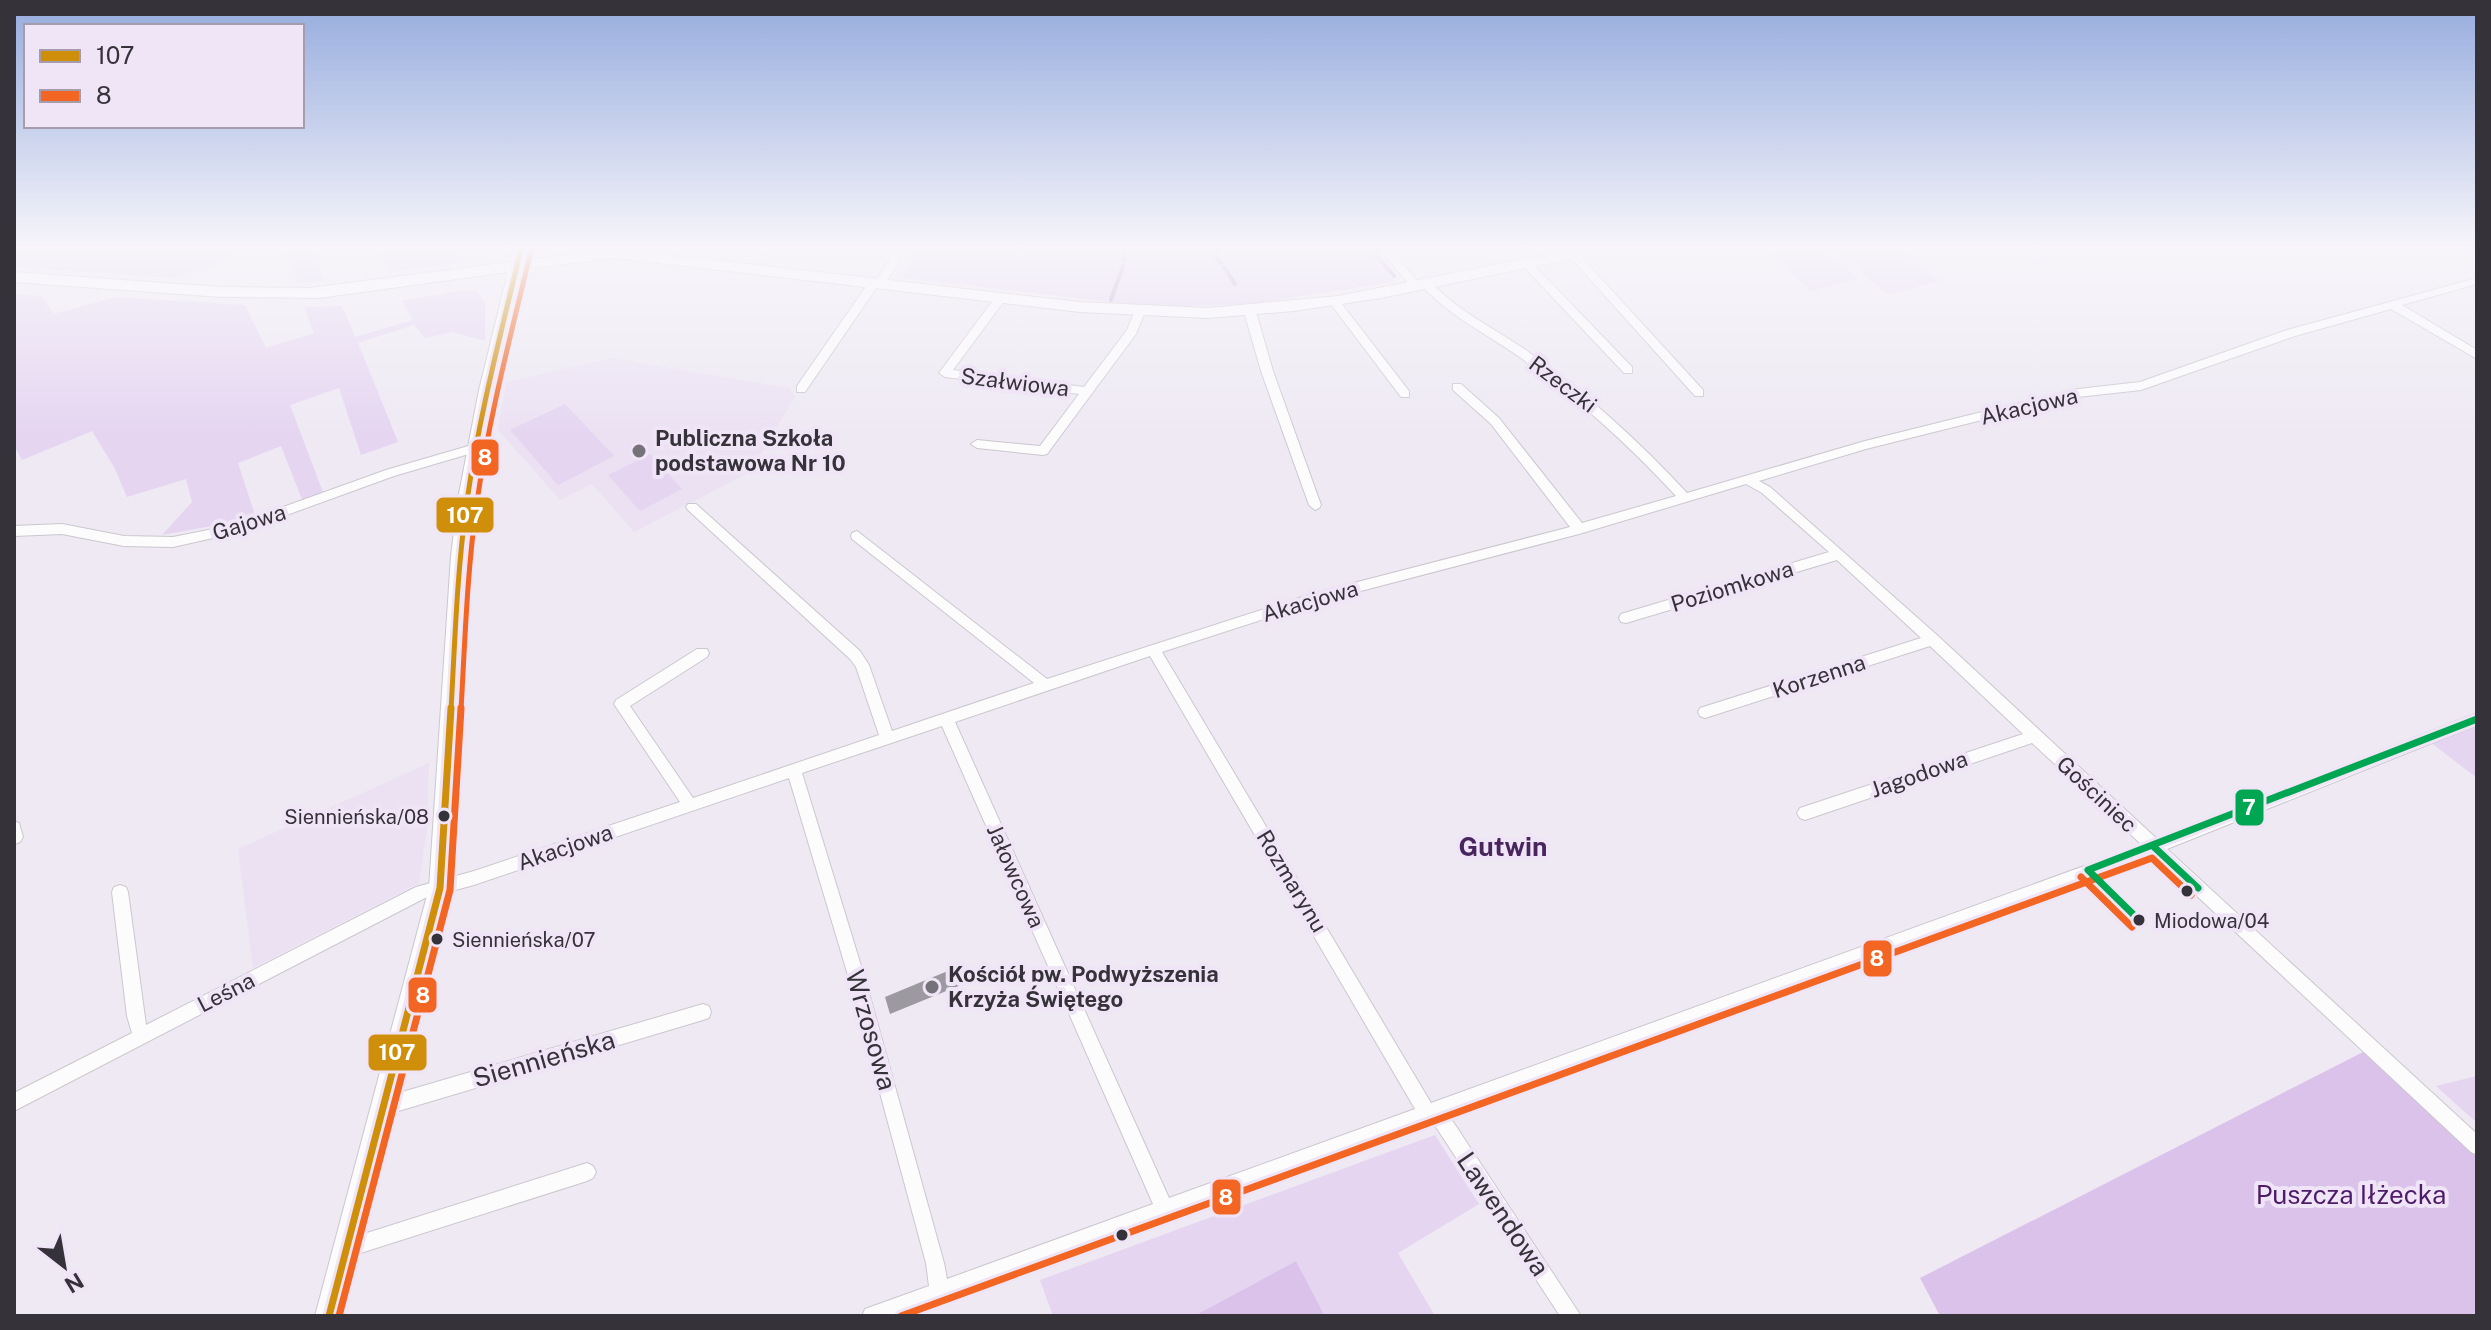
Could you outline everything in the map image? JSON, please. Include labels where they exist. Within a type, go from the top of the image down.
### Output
[{"type":"main road","points":[[329,1316],[426,954],[440,888],[460,556],[475,448],[498,354],[505,311]]},
{"type":"main road","points":[[1130,311],[1257,311]]},
{"type":"street","points":[[801,389],[857,311]]},
{"type":"street","name":"Szałwiowa","points":[[991,311],[945,373],[1085,391]]},
{"type":"street","points":[[1342,311],[1405,394]]},
{"type":"street","name":"Rzeczki","points":[[1457,311],[1505,340],[1602,413],[1686,499]]},
{"type":"street","points":[[1572,311],[1628,370]]},
{"type":"street","points":[[1625,311],[1699,393]]},
{"type":"street","name":"Akacjowa","points":[[440,888],[1311,599],[1579,529],[1865,445],[2078,393],[2141,386],[2291,333],[2375,311]]},
{"type":"street","points":[[2403,311],[2477,355]]},
{"type":"street","name":"Szałwiowa","points":[[977,444],[1043,451],[1132,331],[1139,312]]},
{"type":"street","points":[[1250,312],[1267,371],[1315,505]]},
{"type":"street","points":[[1457,387],[1495,421],[1579,529]]},
{"type":"street","name":"Gajowa","points":[[14,531],[62,529],[124,541],[173,542],[247,525],[390,473],[475,448]]},
{"type":"street","name":"Gościniec","points":[[1748,480],[1766,490],[1839,554],[2477,1146]]},
{"type":"street","points":[[692,507],[855,655],[862,665],[887,738]]},
{"type":"street","points":[[857,536],[1044,686]]},
{"type":"street","name":"Poziomkowa","points":[[1626,618],[1839,554]]},
{"type":"street","name":"Korzenna","points":[[1705,712],[1933,640]]},
{"type":"street","name":"Rozmarynu","points":[[1153,649],[1432,1112]]},
{"type":"street","points":[[690,805],[621,704],[702,653]]},
{"type":"street","name":"Jałowcowa","points":[[946,719],[1164,1209]]},
{"type":"street","points":[[872,1316],[2154,847],[2477,719]]},
{"type":"street","name":"Jagodowa","points":[[1805,813],[2034,736]]},
{"type":"street","name":"Wrzosowa","points":[[794,770],[858,982],[935,1263],[939,1291]]},
{"type":"street","name":"Leśna","points":[[14,1102],[387,908],[422,892],[440,888]]},
{"type":"street","points":[[120,892],[135,1016],[141,1036]]},
{"type":"street","name":"Siennieńska","points":[[385,1106],[703,1012]]},
{"type":"street","name":"Lawendowa","points":[[1432,1112],[1571,1316]]},
{"type":"street","points":[[348,1248],[587,1172]]},
{"type":"shaded area","points":[[14,311],[52,311],[54,314],[65,311],[248,311],[266,348],[314,333],[306,311],[344,311],[355,337],[413,320],[408,311],[485,311],[485,341],[452,332],[425,338],[414,325],[358,343],[398,442],[361,455],[339,388],[290,405],[324,495],[303,502],[281,446],[238,463],[256,518],[162,535],[192,502],[186,479],[127,497],[114,467],[92,431],[22,460],[14,445]]},
{"type":"shaded area","name":"Publiczna Szkoła podstawowa Nr 10","points":[[612,358],[789,388],[795,397],[750,472],[634,532],[592,484],[560,500],[498,430],[506,382]]},
{"type":"shaded area","points":[[565,404],[614,456],[558,485],[510,430]]},
{"type":"shaded area","points":[[650,454],[682,489],[640,511],[608,475]]},
{"type":"shaded area","points":[[2477,719],[2477,778],[2426,739]]},
{"type":"shaded area","points":[[429,763],[427,829],[419,883],[253,968],[238,849]]},
{"type":"shaded area","points":[[2477,1076],[2477,1123],[2436,1086]]},
{"type":"shaded area","points":[[1435,1135],[1479,1204],[1398,1253],[1435,1316],[1325,1316],[1296,1261],[1194,1316],[1053,1316],[1040,1280]]},
{"type":"green space","name":"Puszcza Iłżecka","points":[[2371,1048],[2477,1146],[2477,1316],[1940,1316],[1920,1278]]},
{"type":"green space","points":[[1296,1261],[1325,1316],[1194,1316]]},
{"type":"building","name":"Kościół pw. Podwyższenia Krzyża Świętego","points":[[955,968],[961,985],[890,1014],[885,997]]},
{"type":"transit line","name":"107","points":[[329,1316],[440,888],[460,556],[487,390],[506,311]]},
{"type":"transit line","name":"8","points":[[339,1316],[450,890],[470,557],[497,392],[517,311]]},
{"type":"transit line","name":"7","points":[[2139,920],[2088,870],[2477,719]]},
{"type":"transit line","name":"7","points":[[2154,847],[2198,888]]},
{"type":"transit line","name":"8","points":[[901,1316],[2152,858],[2191,895]]},
{"type":"transit line","name":"8","points":[[2081,877],[2132,927]]},
{"type":"place","name":"Publiczna Szkoła podstawowa Nr 10","points":[[639,451]]},
{"type":"place","name":"Siennieńska/08","points":[[444,816]]},
{"type":"place","name":"Miodowa/04","points":[[2139,920]]},
{"type":"place","name":"Siennieńska/07","points":[[437,939]]},
{"type":"place","name":"Kościół pw. Podwyższenia Krzyża Świętego","points":[[932,987]]},
{"type":"district","name":"Gutwin","points":[[1503,847]]}]
